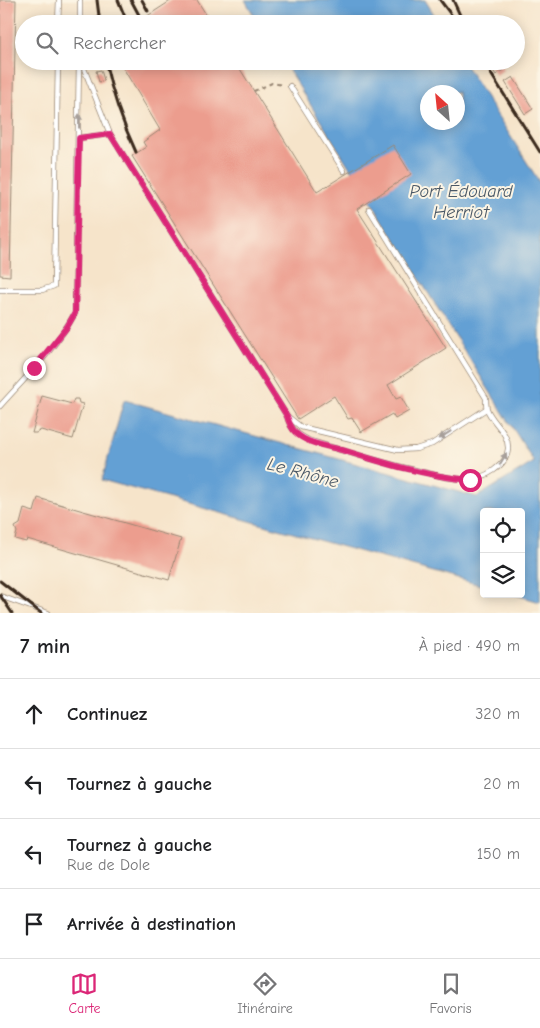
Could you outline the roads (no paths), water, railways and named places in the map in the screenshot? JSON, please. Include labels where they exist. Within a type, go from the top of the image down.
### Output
[{"type":"lane","points":[[58,15],[59,0]]},
{"type":"lane","points":[[80,0],[80,15]]},
{"type":"lane","points":[[0,290],[42,290],[54,286],[58,70]]},
{"type":"lane","points":[[0,406],[34,368],[67,327],[75,313],[80,70]]},
{"type":"lane","points":[[84,70],[110,134],[287,416],[289,424],[296,434],[308,440],[396,466],[451,478],[470,480],[483,476],[498,468],[505,458],[508,449],[504,434],[486,408],[486,398],[369,209]]},
{"type":"lane","points":[[290,86],[344,171]]},
{"type":"lane","points":[[79,138],[110,134]]},
{"type":"lane","points":[[287,416],[302,427],[398,450],[416,449],[432,444],[486,408]]},
{"type":"lane","points":[[0,596],[48,613]]},
{"type":"water","points":[[245,0],[425,0],[434,15],[254,15]]},
{"type":"water","name":"Port Édouard Herriot","points":[[289,70],[469,70],[540,183],[540,602],[525,598],[525,508],[480,508],[480,585],[102,480],[124,400],[477,497],[534,462]]},
{"type":"railway","points":[[97,0],[99,15]]},
{"type":"railway","points":[[118,0],[124,15]]},
{"type":"railway","points":[[131,0],[139,15]]},
{"type":"railway","points":[[142,0],[148,11]]},
{"type":"railway","points":[[440,0],[451,15]]},
{"type":"railway","points":[[453,0],[460,15]]},
{"type":"railway","points":[[107,70],[126,130],[136,152]]},
{"type":"railway","points":[[489,70],[540,152]]},
{"type":"railway","points":[[0,581],[41,613]]},
{"type":"railway","points":[[0,595],[12,613]]},
{"type":"water label","name":"Le Rhône","points":[[303,473]]}]
